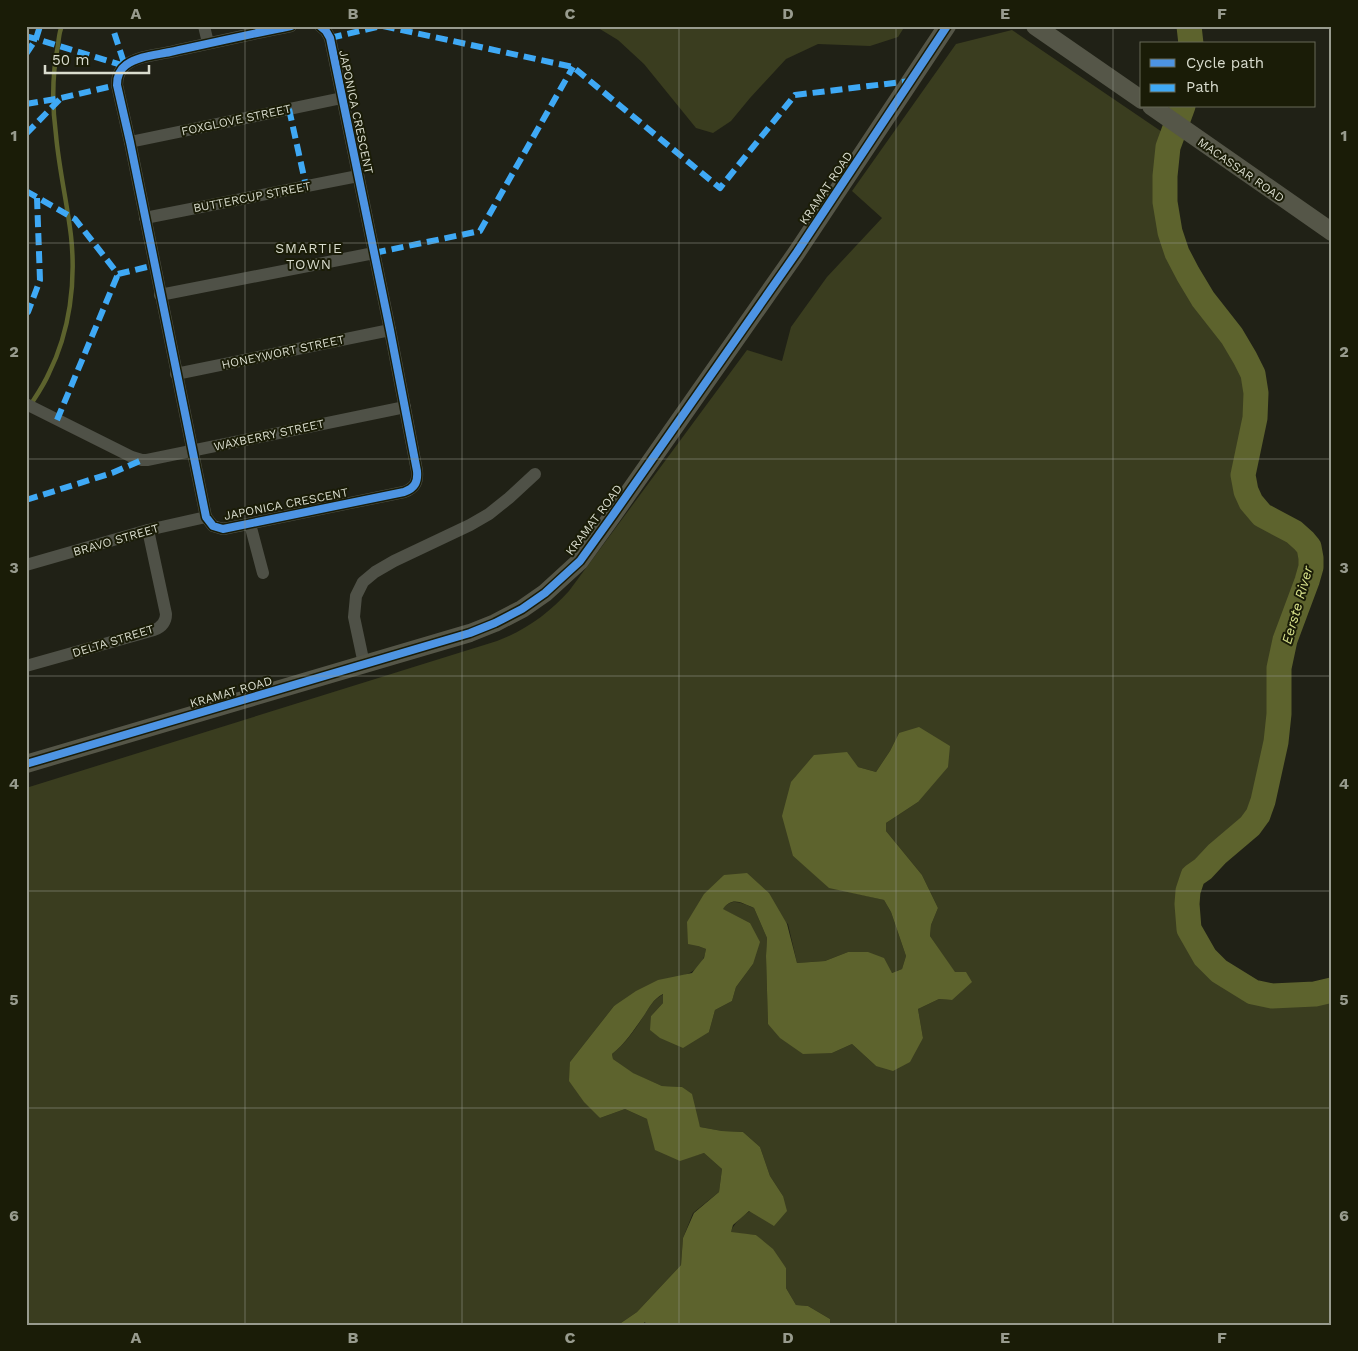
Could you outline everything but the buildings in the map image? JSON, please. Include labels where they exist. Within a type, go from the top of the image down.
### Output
[{"type":"street","points":[[204,26],[208,43]]},
{"type":"street","name":"JAPONICA CRESCENT","points":[[292,26],[139,59],[121,70],[117,80],[206,517],[211,524],[223,529],[404,492],[416,484],[417,476],[405,407],[330,38],[320,26]]},
{"type":"street","name":"KRAMAT ROAD","points":[[26,764],[470,633],[522,609],[545,593],[580,561],[613,515],[797,252],[946,26]]},
{"type":"street","points":[[1035,26],[1140,99]]},
{"type":"street","name":"FOXGLOVE STREET","points":[[130,142],[342,98]]},
{"type":"street","name":"MACASSAR ROAD","points":[[1154,108],[1332,232]]},
{"type":"street","name":"BUTTERCUP STREET","points":[[145,218],[358,176]]},
{"type":"street","points":[[160,295],[374,253]]},
{"type":"street","name":"HONEYWORT STREET","points":[[176,374],[390,330]]},
{"type":"street","name":"WAXBERRY STREET","points":[[26,404],[137,459],[148,460],[405,407]]},
{"type":"street","points":[[364,664],[354,617],[356,596],[363,582],[375,572],[394,561],[489,514],[536,474]]},
{"type":"street","name":"BRAVO STREET","points":[[26,566],[148,530],[206,517]]},
{"type":"street","points":[[250,524],[263,573]]},
{"type":"street","name":"DELTA STREET","points":[[26,666],[154,630],[161,626],[166,618],[166,614],[148,530]]},
{"type":"shaded area","points":[[595,26],[905,26],[898,37],[870,46],[818,44],[786,59],[731,121],[713,133],[696,128],[644,64],[618,40]]},
{"type":"shaded area","points":[[1012,30],[1171,138],[1165,169],[1164,187],[1165,204],[1172,237],[1193,284],[1244,353],[1255,383],[1256,411],[1244,483],[1247,494],[1260,513],[1302,539],[1311,554],[1309,576],[1290,630],[1279,672],[1278,729],[1261,808],[1252,824],[1193,877],[1188,890],[1187,912],[1191,933],[1209,962],[1251,991],[1271,996],[1281,996],[1314,994],[1332,990],[1332,1325],[830,1325],[830,1319],[808,1306],[796,1305],[786,1288],[786,1268],[756,1235],[730,1233],[734,1225],[745,1214],[783,1196],[770,1176],[760,1147],[743,1132],[700,1127],[682,1087],[662,1086],[632,1073],[613,1059],[612,1054],[629,1037],[654,1001],[664,994],[663,1003],[651,1016],[709,1032],[715,1010],[732,1001],[736,987],[753,964],[750,923],[722,909],[734,902],[754,908],[767,938],[768,1024],[832,1053],[852,1044],[876,1066],[923,1038],[918,1009],[939,999],[952,1000],[955,973],[930,936],[931,925],[938,908],[922,875],[886,831],[886,823],[918,802],[899,733],[876,772],[858,767],[793,856],[829,887],[884,900],[891,912],[906,956],[902,969],[892,973],[848,952],[825,961],[797,963],[788,924],[724,875],[698,946],[706,949],[699,966],[687,974],[614,1006],[570,1062],[600,1118],[625,1109],[647,1119],[680,1160],[704,1153],[722,1169],[719,1192],[693,1213],[683,1238],[681,1265],[637,1312],[618,1325],[26,1325],[26,788],[497,641],[518,632],[545,614],[569,591],[747,350],[782,361],[791,327],[827,277],[882,218],[852,191],[956,44]]},
{"type":"shaded area","points":[[919,727],[950,746],[948,767],[918,802],[886,823],[886,831],[922,875],[938,908],[931,925],[930,936],[955,972],[966,972],[972,982],[952,1000],[939,999],[918,1009],[923,1038],[910,1062],[893,1071],[876,1066],[852,1044],[832,1053],[803,1054],[780,1038],[768,1024],[767,938],[754,908],[737,902],[726,905],[723,909],[750,923],[760,942],[753,964],[736,987],[732,1001],[715,1010],[709,1032],[683,1048],[660,1038],[650,1030],[651,1016],[663,1003],[663,994],[654,1001],[629,1037],[612,1054],[613,1059],[633,1073],[662,1086],[682,1087],[692,1094],[700,1127],[743,1132],[760,1147],[770,1176],[783,1196],[787,1211],[774,1226],[749,1211],[733,1225],[731,1232],[756,1235],[773,1249],[786,1268],[786,1288],[796,1305],[808,1306],[830,1319],[830,1325],[646,1325],[645,1322],[642,1325],[618,1325],[637,1312],[681,1265],[683,1238],[694,1213],[719,1192],[722,1169],[704,1153],[680,1161],[655,1150],[647,1119],[625,1109],[600,1118],[584,1102],[569,1081],[570,1062],[614,1006],[636,991],[658,980],[692,973],[704,958],[706,949],[688,944],[687,922],[704,894],[724,875],[747,873],[769,893],[787,924],[797,963],[825,961],[848,952],[868,952],[884,958],[892,973],[902,969],[906,956],[891,912],[884,900],[829,888],[793,856],[782,816],[791,782],[814,755],[847,752],[858,767],[876,772],[899,733]]},
{"type":"waterway","points":[[26,412],[44,383],[56,357],[67,323],[72,288],[71,236],[57,148],[53,101],[55,68],[62,26]]},
{"type":"waterway","name":"Eerste River","points":[[1189,26],[1191,42]]},
{"type":"waterway","name":"Eerste River","points":[[1182,108],[1168,147],[1165,176],[1165,202],[1170,232],[1177,253],[1188,274],[1203,299],[1232,336],[1253,374],[1256,393],[1255,418],[1243,475],[1246,491],[1251,502],[1262,515],[1294,532],[1304,541],[1309,547],[1311,558],[1311,567],[1307,581],[1285,640],[1279,668],[1279,714],[1276,742],[1263,801],[1258,815],[1250,826],[1193,876],[1188,891],[1187,904],[1189,929],[1205,957],[1219,971],[1253,992],[1272,996],[1315,994],[1332,990]]},
{"type":"marked path","points":[[26,54],[36,39],[40,26]]},
{"type":"marked path","points":[[26,36],[125,66],[112,26]]},
{"type":"marked path","points":[[330,38],[381,26]]},
{"type":"marked path","points":[[383,26],[573,67],[720,188],[795,95],[910,81]]},
{"type":"marked path","points":[[374,253],[480,231],[573,67]]},
{"type":"marked path","points":[[26,104],[117,85]]},
{"type":"marked path","points":[[26,134],[61,98]]},
{"type":"marked path","points":[[289,109],[306,186]]},
{"type":"marked path","points":[[26,191],[75,219],[118,274],[155,265]]},
{"type":"marked path","points":[[26,314],[40,280],[37,198]]},
{"type":"marked path","points":[[57,420],[118,274]]},
{"type":"marked path","points":[[26,500],[112,473],[142,460]]},
{"type":"cycle path","points":[[291,26],[142,58],[124,67],[117,79],[206,517],[213,526],[223,529],[404,492],[411,489],[417,478],[390,330],[330,38],[320,26]]},
{"type":"cycle path","points":[[26,764],[470,633],[522,609],[545,593],[580,561],[613,515],[797,252],[947,26]]},
{"type":"district","name":"SMARTIE TOWN","points":[[309,256]]}]
